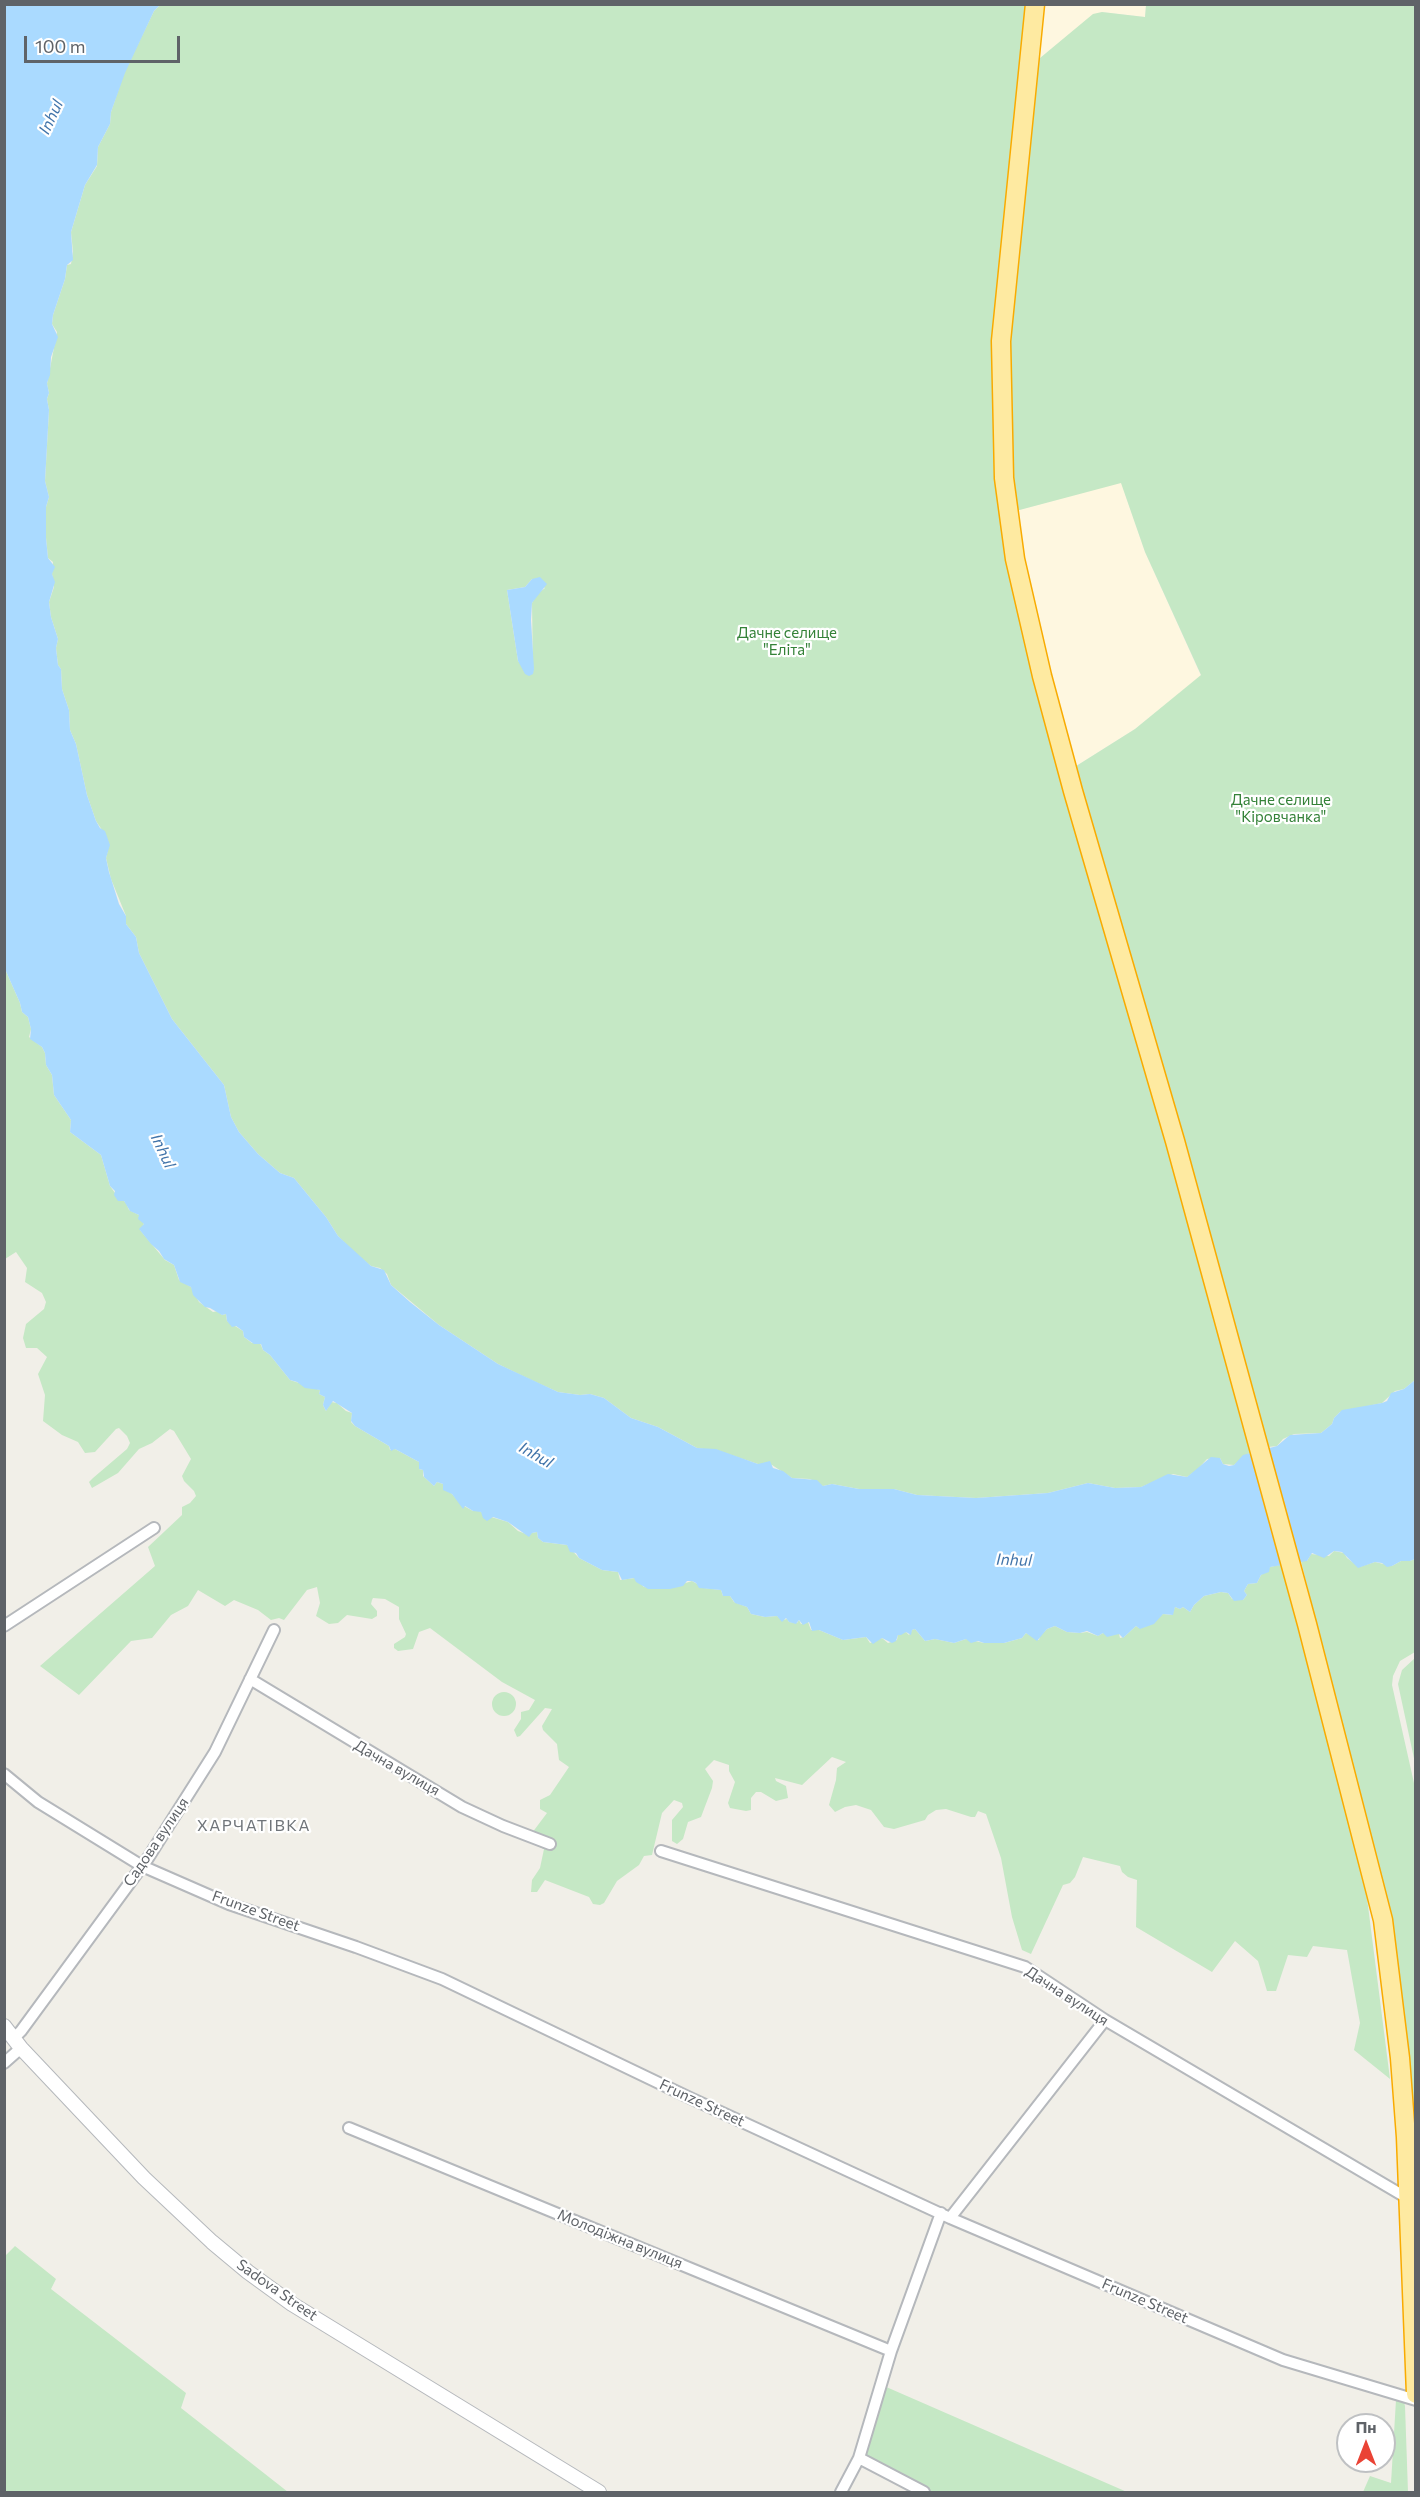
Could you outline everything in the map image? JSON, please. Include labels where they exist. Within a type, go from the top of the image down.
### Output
[{"type":"highway","points":[[1035,4],[1002,340],[1004,478],[1015,559],[1042,676],[1076,802],[1255,1434],[1307,1624],[1383,1920],[1400,2058],[1409,2199],[1416,2394]]},
{"type":"street","points":[[4,1626],[154,1528]]},
{"type":"street","name":"Садова вулиця","points":[[4,2063],[17,2043],[21,2031],[133,1875],[142,1866],[214,1752],[274,1630]]},
{"type":"street","name":"Дачна вулиця","points":[[250,1679],[462,1807],[550,1844]]},
{"type":"street","name":"Frunze Street","points":[[4,1774],[38,1802],[142,1866],[229,1904],[442,1979],[688,2097],[945,2216],[1283,2360],[1416,2400]]},
{"type":"street","name":"Дачна вулиця","points":[[661,1851],[1025,1967],[1105,2020],[1409,2199]]},
{"type":"street","points":[[841,2493],[859,2458],[891,2351],[945,2216],[1105,2020]]},
{"type":"street","name":"Sadova Street","points":[[4,2026],[17,2043],[144,2178],[212,2242],[248,2272],[292,2304],[599,2493]]},
{"type":"street","name":"Молодіжна вулиця","points":[[350,2128],[891,2351]]},
{"type":"street","points":[[859,2458],[924,2493]]},
{"type":"shaded area","points":[[1041,5],[1146,5],[1145,17],[1102,12],[1034,63]]},
{"type":"shaded area","points":[[1121,482],[1145,552],[1201,676],[1135,729],[1073,768],[1012,512]]},
{"type":"green space","name":"Дачне селище \"Еліта\"","points":[[160,5],[1030,5],[998,478],[1118,968],[1252,1451],[1234,1465],[1223,1464],[1220,1458],[1207,1459],[1187,1477],[1173,1474],[1141,1487],[1115,1488],[1088,1483],[1048,1493],[976,1498],[917,1495],[894,1489],[859,1489],[832,1484],[823,1486],[810,1479],[792,1478],[772,1465],[758,1464],[722,1452],[697,1448],[658,1427],[631,1418],[604,1398],[590,1394],[558,1392],[531,1380],[498,1364],[439,1325],[391,1285],[387,1274],[380,1268],[371,1266],[354,1253],[338,1236],[326,1217],[294,1178],[280,1173],[258,1154],[239,1132],[231,1117],[224,1085],[172,1019],[139,953],[136,937],[126,924],[126,916],[111,879],[106,858],[108,850],[87,795],[76,744],[70,730],[69,710],[62,689],[61,669],[58,665],[56,648],[58,639],[49,602],[54,587],[53,562],[48,558],[46,538],[46,507],[49,497],[45,481],[49,410],[47,384],[57,332],[52,324],[53,315],[65,279],[67,265],[71,264],[73,252],[71,232],[85,185],[97,166],[98,147],[110,124],[111,112],[124,73],[154,11]],"holes":[[[532,579],[545,588],[537,594],[532,603],[533,674],[518,661],[507,590],[525,587]]]},
{"type":"green space","name":"Дачне селище \"Кіровчанка\"","points":[[1146,5],[1415,5],[1415,1380],[1404,1389],[1395,1391],[1382,1403],[1340,1412],[1332,1424],[1321,1433],[1294,1434],[1283,1439],[1277,1446],[1268,1447],[1073,768],[1135,729],[1201,675],[1145,552],[1121,483],[1012,512],[1005,378],[1034,63],[1093,14],[1102,12],[1145,17]]},
{"type":"green space","points":[[5,969],[22,1012],[28,1017],[31,1029],[29,1037],[42,1047],[45,1053],[46,1065],[52,1075],[54,1095],[71,1120],[70,1132],[101,1155],[110,1186],[126,1203],[129,1210],[139,1215],[144,1224],[140,1230],[165,1260],[174,1265],[179,1280],[191,1287],[199,1302],[213,1312],[226,1314],[227,1321],[243,1331],[244,1337],[252,1343],[260,1343],[263,1350],[270,1355],[290,1380],[320,1390],[319,1394],[325,1397],[323,1405],[326,1411],[331,1402],[337,1403],[352,1413],[351,1422],[355,1426],[389,1446],[390,1450],[395,1449],[419,1462],[419,1469],[423,1470],[423,1476],[434,1486],[437,1482],[443,1484],[462,1505],[473,1511],[508,1522],[518,1531],[526,1534],[537,1532],[538,1538],[543,1542],[567,1545],[579,1558],[602,1570],[618,1572],[620,1580],[635,1578],[644,1587],[666,1589],[692,1581],[704,1588],[721,1590],[723,1596],[730,1596],[734,1602],[747,1607],[751,1614],[765,1617],[777,1616],[797,1623],[799,1620],[801,1624],[808,1622],[811,1630],[819,1630],[843,1640],[866,1637],[870,1643],[882,1638],[888,1643],[897,1640],[898,1634],[906,1632],[909,1635],[915,1629],[925,1641],[935,1639],[954,1643],[966,1639],[984,1643],[1004,1643],[1022,1638],[1026,1633],[1039,1640],[1047,1629],[1055,1626],[1067,1632],[1087,1632],[1098,1636],[1103,1633],[1119,1634],[1120,1638],[1124,1637],[1136,1626],[1139,1628],[1163,1614],[1172,1615],[1175,1607],[1180,1609],[1183,1607],[1190,1612],[1204,1596],[1221,1592],[1228,1593],[1232,1599],[1243,1600],[1247,1595],[1244,1591],[1248,1584],[1257,1583],[1261,1575],[1270,1567],[1283,1564],[1367,1898],[1390,2079],[1354,2050],[1360,2023],[1347,1950],[1313,1946],[1307,1957],[1288,1955],[1276,1991],[1267,1991],[1258,1961],[1235,1941],[1212,1972],[1136,1927],[1137,1880],[1128,1877],[1122,1872],[1120,1866],[1083,1857],[1075,1877],[1070,1883],[1063,1885],[1031,1954],[1022,1950],[1012,1917],[1001,1858],[986,1814],[978,1811],[975,1817],[971,1817],[946,1809],[936,1810],[925,1820],[894,1829],[884,1827],[871,1810],[856,1805],[835,1812],[829,1805],[837,1768],[846,1762],[832,1757],[802,1785],[775,1778],[776,1781],[786,1786],[788,1798],[776,1801],[761,1792],[756,1792],[751,1798],[751,1810],[746,1811],[730,1808],[728,1803],[735,1782],[729,1771],[729,1765],[714,1760],[705,1769],[713,1781],[701,1817],[688,1822],[683,1839],[677,1844],[672,1841],[672,1820],[683,1807],[682,1803],[674,1800],[662,1813],[652,1855],[644,1856],[639,1865],[617,1881],[604,1903],[593,1904],[589,1897],[545,1880],[537,1892],[531,1892],[532,1880],[540,1868],[544,1849],[526,1841],[547,1813],[540,1809],[540,1800],[550,1795],[569,1767],[559,1760],[557,1744],[543,1730],[542,1726],[552,1709],[545,1708],[517,1737],[514,1730],[521,1719],[521,1712],[529,1710],[535,1700],[502,1682],[430,1628],[419,1632],[413,1649],[398,1651],[394,1648],[394,1644],[406,1634],[399,1619],[399,1607],[385,1599],[373,1598],[371,1604],[377,1611],[377,1616],[372,1619],[347,1615],[338,1623],[329,1624],[316,1616],[320,1603],[317,1587],[307,1590],[284,1620],[279,1618],[271,1620],[258,1610],[234,1600],[225,1606],[198,1590],[188,1606],[171,1615],[152,1638],[131,1641],[79,1695],[40,1666],[155,1566],[148,1547],[182,1515],[182,1507],[196,1496],[182,1476],[191,1459],[174,1431],[170,1429],[152,1443],[139,1449],[118,1473],[92,1488],[89,1482],[127,1449],[130,1443],[127,1436],[119,1428],[116,1429],[95,1452],[85,1453],[78,1442],[62,1435],[43,1421],[45,1395],[38,1374],[47,1357],[37,1348],[26,1348],[23,1338],[26,1324],[44,1309],[46,1302],[42,1293],[25,1282],[27,1268],[16,1252],[5,1259]]},
{"type":"green space","points":[[1334,1551],[1344,1553],[1359,1567],[1375,1562],[1392,1566],[1401,1561],[1415,1559],[1415,1652],[1400,1661],[1393,1676],[1392,1685],[1416,1792],[1415,2245],[1367,1828],[1301,1561],[1307,1561],[1311,1554],[1329,1556]]},
{"type":"green space","points":[[1415,1658],[1415,1763],[1398,1684],[1402,1670]]},
{"type":"green space","points":[[499,1692],[509,1692],[516,1699],[516,1709],[509,1716],[499,1716],[492,1709],[492,1699]]},
{"type":"green space","points":[[15,2246],[56,2279],[51,2289],[186,2393],[181,2408],[288,2492],[5,2492],[4,2257]]},
{"type":"green space","points":[[884,2386],[1127,2492],[927,2492],[862,2457]]},
{"type":"green space","points":[[1396,2400],[1404,2402],[1408,2492],[1363,2492],[1370,2476],[1391,2483],[1392,2473],[1396,2473]]},
{"type":"water","name":"Inhul","points":[[5,5],[160,5],[154,11],[125,73],[111,112],[110,124],[98,147],[97,165],[85,185],[71,232],[73,260],[67,265],[65,279],[53,315],[52,324],[58,337],[51,357],[47,383],[49,410],[45,481],[49,497],[46,507],[46,538],[48,558],[55,567],[52,574],[55,582],[49,602],[58,639],[56,648],[58,665],[61,669],[62,689],[69,710],[70,730],[76,744],[87,795],[96,821],[105,831],[110,845],[106,858],[119,904],[126,916],[126,924],[136,937],[139,953],[172,1019],[224,1085],[231,1117],[239,1132],[258,1154],[280,1173],[294,1178],[326,1217],[338,1236],[371,1266],[384,1270],[391,1285],[410,1302],[439,1325],[498,1364],[558,1392],[590,1394],[604,1398],[631,1418],[658,1427],[697,1448],[716,1449],[758,1464],[770,1461],[773,1468],[783,1471],[792,1478],[817,1480],[823,1486],[832,1484],[859,1489],[894,1489],[917,1495],[976,1498],[1048,1493],[1088,1483],[1115,1488],[1141,1487],[1168,1474],[1187,1477],[1211,1457],[1220,1458],[1223,1464],[1234,1465],[1243,1455],[1277,1446],[1290,1435],[1321,1433],[1332,1424],[1334,1418],[1342,1410],[1387,1401],[1391,1393],[1404,1389],[1415,1380],[1415,1559],[1401,1561],[1387,1567],[1375,1562],[1358,1568],[1342,1552],[1334,1551],[1324,1558],[1312,1553],[1307,1561],[1270,1567],[1269,1572],[1261,1575],[1257,1583],[1248,1584],[1244,1591],[1247,1595],[1243,1600],[1234,1601],[1228,1593],[1221,1592],[1204,1596],[1190,1612],[1183,1607],[1180,1609],[1175,1607],[1173,1615],[1163,1614],[1154,1624],[1140,1629],[1136,1626],[1123,1638],[1119,1634],[1107,1637],[1103,1633],[1098,1636],[1087,1631],[1067,1632],[1055,1626],[1047,1629],[1037,1641],[1026,1633],[1022,1638],[1004,1643],[978,1641],[971,1643],[966,1639],[954,1643],[935,1639],[925,1641],[915,1629],[912,1630],[911,1635],[906,1632],[898,1635],[896,1641],[892,1643],[882,1638],[873,1644],[866,1637],[843,1640],[819,1630],[812,1631],[809,1622],[803,1625],[799,1620],[796,1624],[789,1622],[786,1618],[782,1622],[777,1616],[765,1617],[751,1614],[747,1607],[735,1603],[730,1596],[723,1596],[721,1590],[699,1588],[692,1581],[670,1589],[648,1589],[636,1582],[634,1578],[622,1580],[618,1572],[602,1570],[579,1558],[576,1553],[570,1552],[567,1545],[543,1542],[538,1538],[537,1532],[532,1533],[529,1537],[508,1522],[493,1517],[487,1521],[481,1512],[473,1511],[465,1506],[463,1509],[452,1494],[443,1490],[443,1484],[437,1482],[434,1486],[424,1477],[423,1470],[419,1469],[419,1462],[395,1449],[391,1451],[389,1446],[355,1426],[351,1421],[352,1413],[333,1401],[326,1411],[323,1405],[325,1397],[319,1394],[320,1390],[305,1388],[290,1380],[270,1355],[263,1350],[261,1344],[254,1344],[244,1337],[243,1331],[236,1326],[232,1327],[227,1321],[226,1314],[222,1315],[205,1307],[193,1295],[191,1287],[180,1282],[174,1265],[164,1259],[139,1229],[144,1224],[138,1219],[139,1215],[130,1211],[124,1201],[118,1201],[114,1195],[115,1191],[110,1186],[101,1155],[70,1132],[71,1120],[54,1095],[52,1075],[46,1065],[45,1053],[42,1047],[30,1039],[31,1029],[28,1017],[22,1012],[5,969]]},
{"type":"water","points":[[540,577],[547,584],[532,603],[534,669],[533,674],[529,676],[525,674],[518,661],[507,590],[525,587],[532,579]]},
{"type":"district","name":"ХАРЧАТІВКА","points":[[254,1826]]}]
